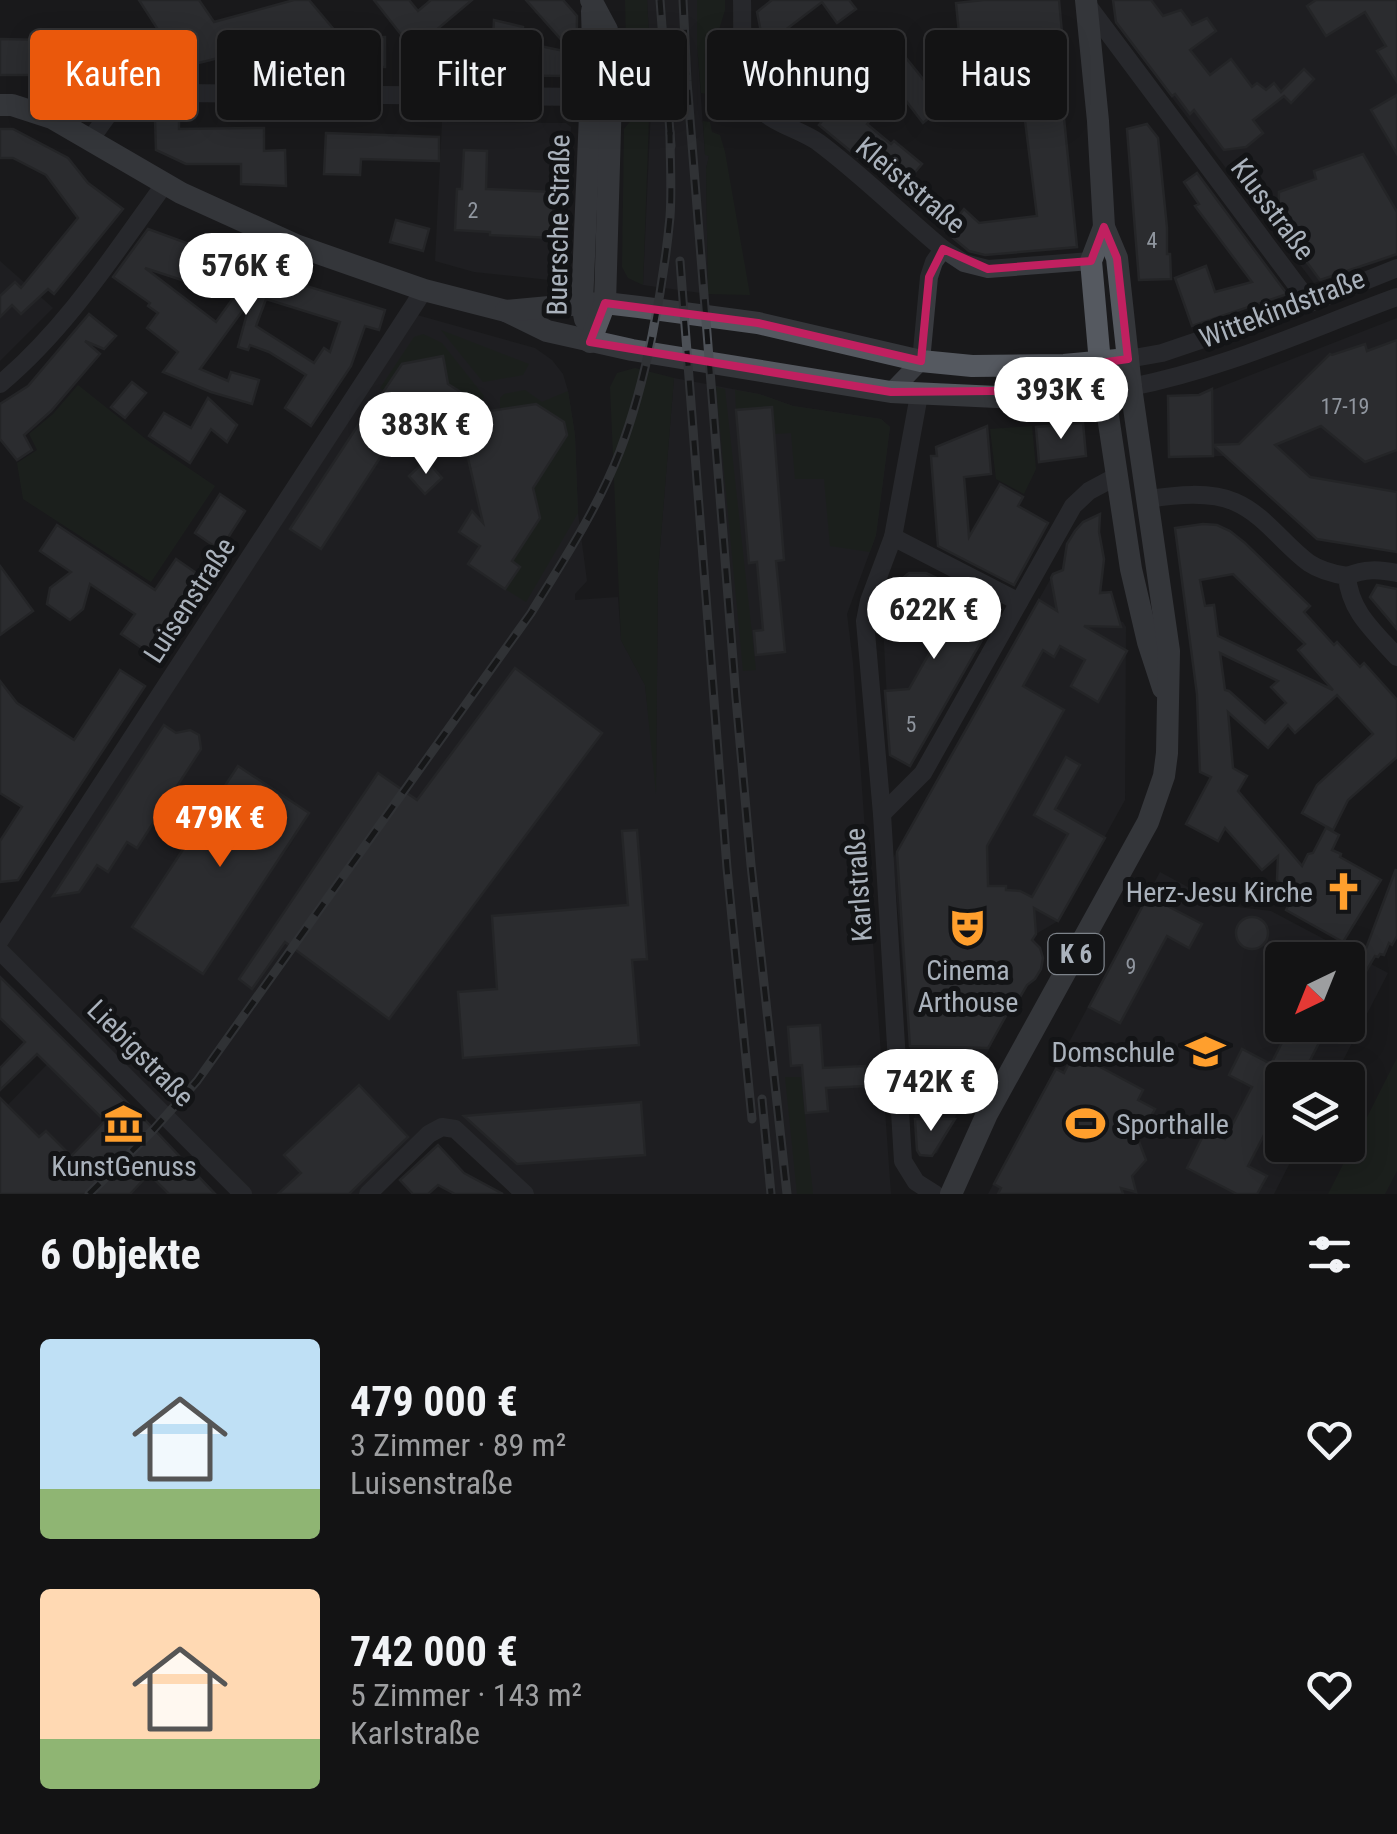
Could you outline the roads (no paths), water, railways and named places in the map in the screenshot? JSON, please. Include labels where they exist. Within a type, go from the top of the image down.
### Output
[{"type":"main road","name":"Buersche Straße","points":[[591,0],[593,30]]},
{"type":"main road","name":"Buersche Straße","points":[[590,342],[612,60],[608,30],[591,0]]},
{"type":"main road","points":[[1086,2],[1104,228],[1117,258],[1128,360]]},
{"type":"main road","points":[[0,105],[52,118],[164,184],[226,215],[298,246],[424,290],[506,311],[594,303],[758,323],[921,361]]},
{"type":"main road","name":"Buersche Straße","points":[[591,120],[594,303]]},
{"type":"main road","points":[[1104,228],[1091,261],[1100,363],[1118,379],[1147,572],[1162,596]]},
{"type":"main road","name":"Wittekindstraße","points":[[506,311],[547,331],[590,342],[891,392],[997,396],[1118,388]]},
{"type":"main road","name":"Wittekindstraße","points":[[921,361],[1018,367],[1128,360]]},
{"type":"main road","name":"K 6","points":[[1128,360],[1118,388],[1116,476],[1131,569],[1148,642],[1169,705]]},
{"type":"main road","name":"K 6","points":[[951,1194],[987,1114],[1148,822],[1164,776],[1169,651],[1148,499],[1118,388]]},
{"type":"street","name":"Kleiststraße","points":[[742,0],[745,72],[752,98],[761,110],[816,141],[943,248],[964,263],[988,270],[1091,261]]},
{"type":"street","name":"Klusstraße","points":[[1086,2],[1310,303]]},
{"type":"street","points":[[90,140],[114,105],[133,97],[178,93],[562,97]]},
{"type":"street","points":[[0,384],[58,328],[164,184]]},
{"type":"street","points":[[891,392],[921,361],[926,296],[934,262],[943,248]]},
{"type":"street","name":"Wittekindstraße","points":[[1128,360],[1162,354],[1397,268]]},
{"type":"street","name":"Luisenstraße","points":[[0,940],[424,290]]},
{"type":"street","name":"Wittekindstraße","points":[[1118,388],[1196,372],[1397,297]]},
{"type":"street","name":"Karlstraße","points":[[920,395],[894,537],[868,601],[865,622],[882,814],[904,1161],[916,1182],[935,1194]]},
{"type":"street","points":[[882,814],[923,774],[1073,506],[1089,491],[1116,476]]},
{"type":"street","points":[[1148,499],[1215,496],[1238,503],[1310,564],[1330,573],[1347,576],[1378,569],[1397,573]]},
{"type":"street","points":[[894,537],[1018,602]]},
{"type":"street","points":[[1347,576],[1349,594],[1359,614],[1397,658]]},
{"type":"street","name":"Liebigstraße","points":[[0,951],[244,1194]]},
{"type":"street","points":[[368,1194],[430,1134],[442,1128],[455,1129],[525,1194]]},
{"type":"railway","points":[[660,0],[671,146]]},
{"type":"railway","points":[[683,0],[736,698],[787,1194]]},
{"type":"railway","points":[[89,1194],[197,1081],[531,613],[591,514],[620,451],[652,336],[670,217],[670,132]]},
{"type":"railway","points":[[680,261],[727,868],[752,1119]]},
{"type":"railway","points":[[762,1099],[771,1194]]},
{"type":"place","name":"Herz-Jesu Kirche","points":[[1343,892]]},
{"type":"place","name":"Cinema Arthouse","points":[[968,928]]},
{"type":"place","name":"Domschule","points":[[1205,1052]]},
{"type":"place","name":"KunstGenuss","points":[[124,1124]]},
{"type":"place","name":"Sporthalle","points":[[1086,1124]]}]
